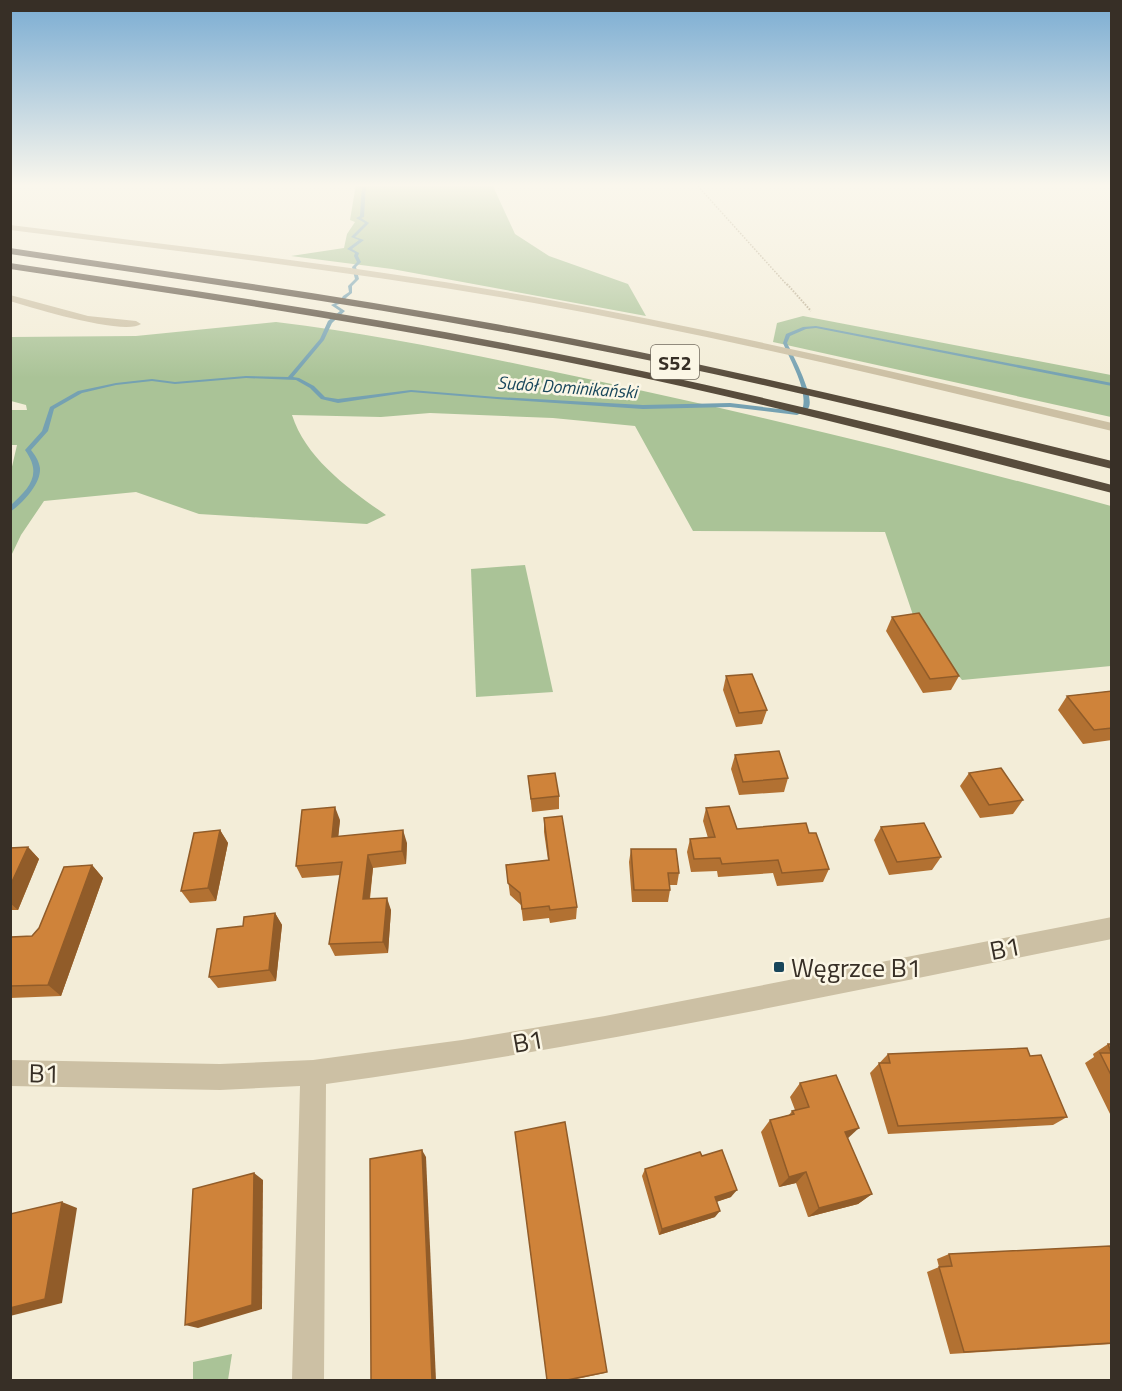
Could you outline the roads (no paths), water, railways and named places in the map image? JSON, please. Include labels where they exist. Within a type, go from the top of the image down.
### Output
[{"type":"highway","name":"S52","points":[[10,251],[489,326],[654,358],[877,407],[1112,465]]},
{"type":"highway","name":"S52","points":[[10,266],[437,334],[645,375],[885,430],[1112,489]]},
{"type":"street","points":[[177,249],[363,273],[535,300],[777,349],[1112,427]]},
{"type":"street","points":[[10,298],[68,314],[113,323],[136,324]]},
{"type":"street","name":"B1","points":[[10,1073],[220,1077],[313,1073],[462,1053],[605,1028],[1112,928]]},
{"type":"street","points":[[308,1380],[313,1073]]},
{"type":"waterway","points":[[290,378],[322,339],[330,322],[343,311],[333,305],[342,302],[344,297],[351,292],[350,286],[357,279],[354,267],[359,262],[357,253],[349,249]]},
{"type":"waterway","name":"Sudół Dominikański","points":[[10,510],[29,489],[36,476],[36,463],[28,450],[45,431],[52,408],[80,392],[116,384],[152,380],[175,383],[246,377],[297,379],[312,387],[323,398],[338,401],[411,391],[643,407],[730,405],[797,413],[806,407],[807,398],[785,343],[788,335],[805,328],[816,327],[1112,385]]},
{"type":"place","name":"Węgrzce B1","points":[[779,967]]}]
